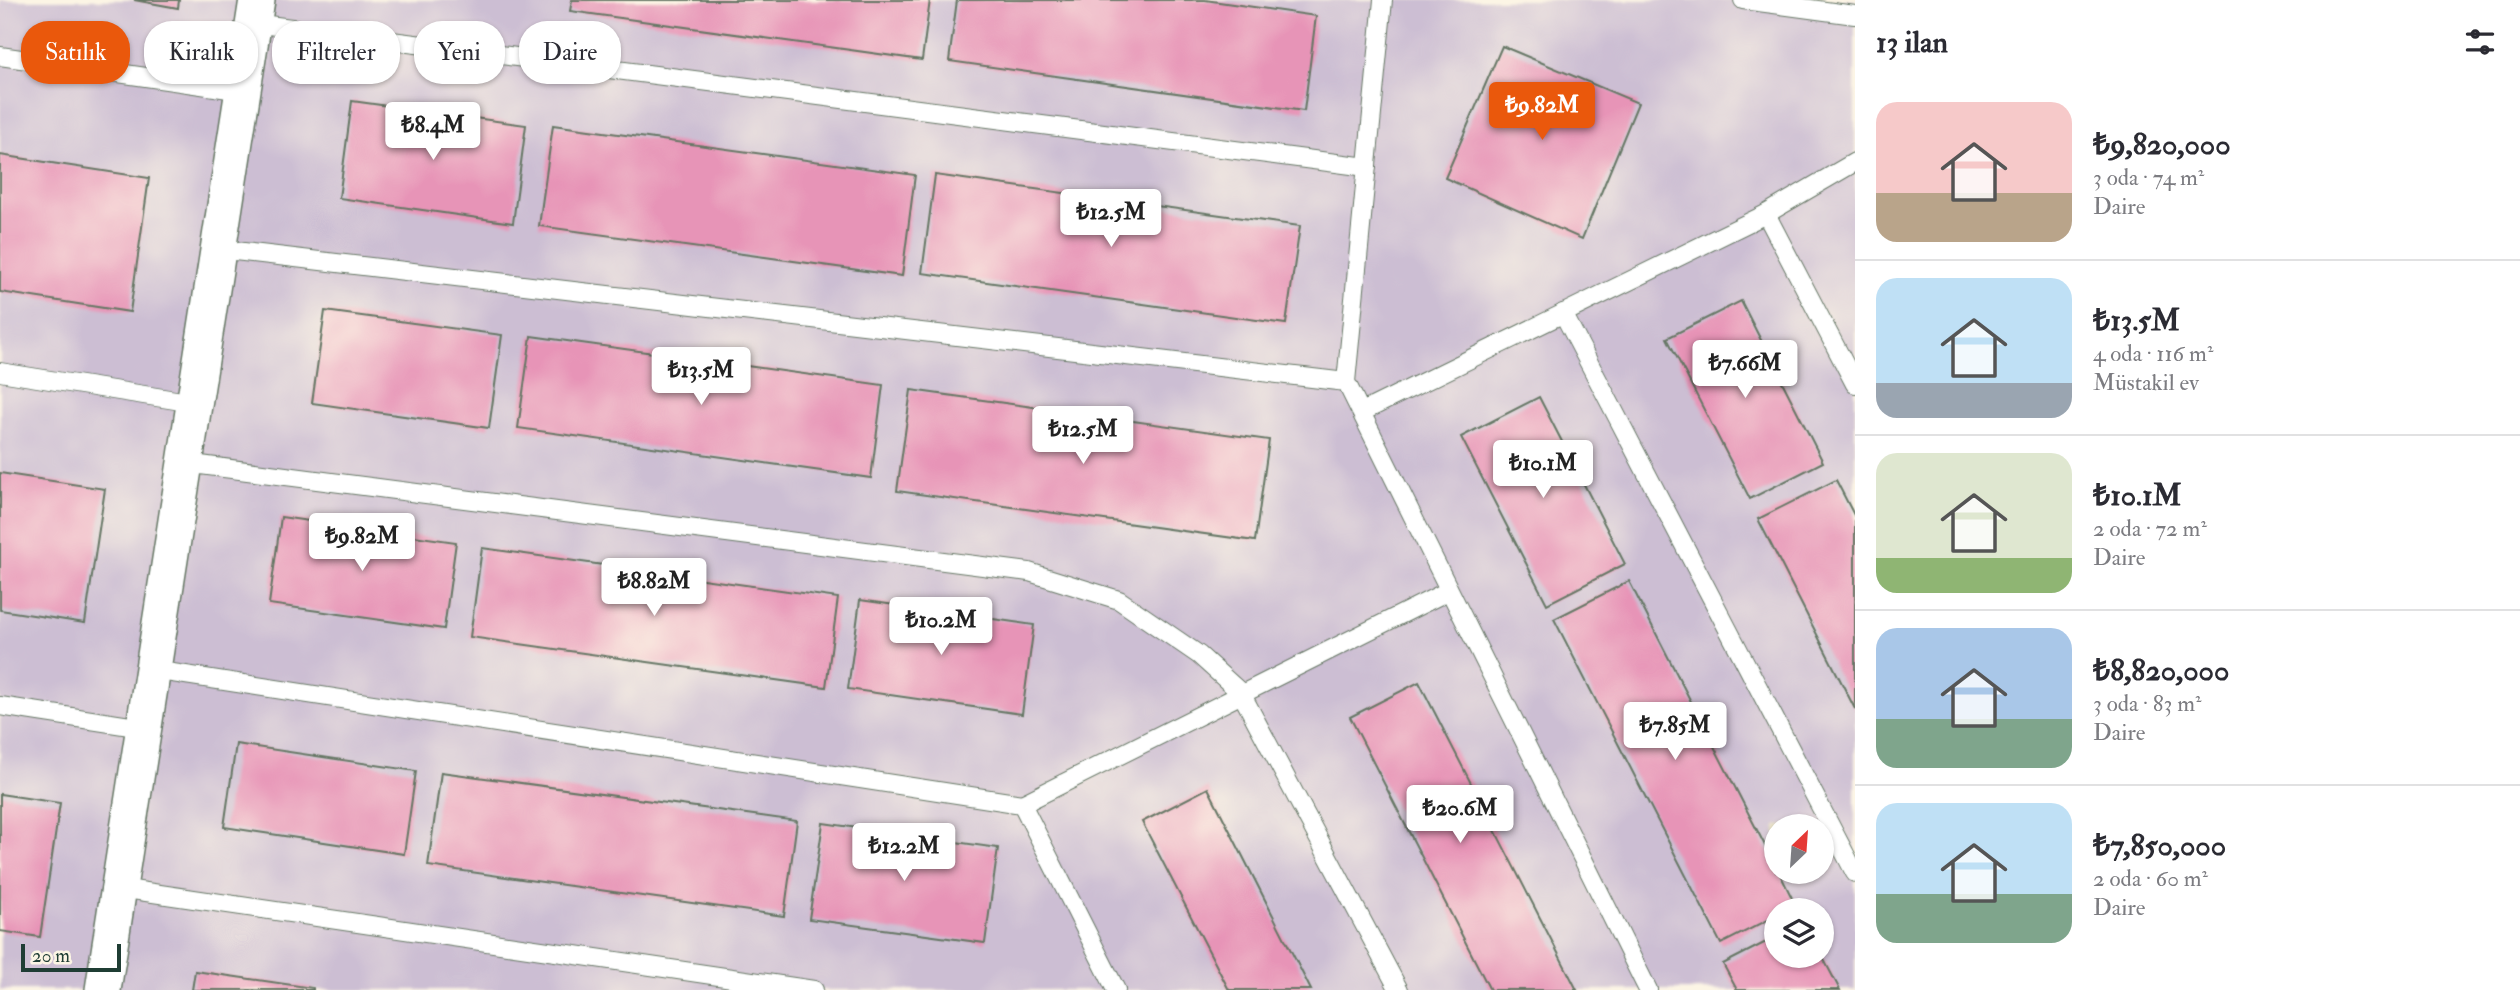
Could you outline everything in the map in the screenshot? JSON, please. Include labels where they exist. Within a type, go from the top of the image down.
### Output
[{"type":"street","points":[[103,990],[255,11]]},
{"type":"lane","points":[[1383,0],[1346,382],[1648,990]]},
{"type":"lane","points":[[1743,0],[1855,15]]},
{"type":"lane","points":[[255,11],[1367,167]]},
{"type":"lane","points":[[0,56],[243,91]]},
{"type":"lane","points":[[1362,412],[1766,214],[1855,162]]},
{"type":"lane","points":[[1766,214],[1855,384]]},
{"type":"lane","points":[[218,249],[1346,382]]},
{"type":"lane","points":[[1563,313],[1855,873]]},
{"type":"lane","points":[[0,372],[194,402]]},
{"type":"lane","points":[[185,463],[1029,572],[1119,600],[1199,655],[1241,694],[1399,990]]},
{"type":"lane","points":[[153,670],[1023,804],[1448,591]]},
{"type":"lane","points":[[0,706],[144,729]]},
{"type":"lane","points":[[1023,804],[1116,990]]},
{"type":"lane","points":[[119,888],[814,990]]},
{"type":"shaded area","points":[[0,0],[1855,0],[1855,990],[0,990]]},
{"type":"building","points":[[134,0],[179,0],[178,8]]},
{"type":"building","points":[[572,0],[930,0],[922,60],[570,11]]},
{"type":"building","points":[[957,0],[1205,0],[1316,16],[1304,111],[949,61]]},
{"type":"building","points":[[1502,46],[1638,103],[1582,239],[1445,178]]},
{"type":"building","points":[[352,101],[526,125],[513,223],[339,198]]},
{"type":"building","points":[[553,125],[915,175],[902,276],[539,226]]},
{"type":"building","points":[[0,155],[149,178],[130,312],[0,292]]},
{"type":"building","points":[[935,175],[1300,226],[1286,324],[922,273]]},
{"type":"building","points":[[1741,301],[1823,462],[1750,499],[1667,338]]},
{"type":"building","points":[[325,311],[502,335],[489,428],[312,403]]},
{"type":"building","points":[[531,336],[883,385],[871,478],[518,428]]},
{"type":"building","points":[[911,390],[1269,440],[1255,541],[897,491]]},
{"type":"building","points":[[1539,397],[1625,564],[1547,604],[1461,437]]},
{"type":"building","points":[[0,473],[105,489],[85,623],[0,610]]},
{"type":"building","points":[[1836,480],[1855,517],[1855,709],[1758,519]]},
{"type":"building","points":[[281,517],[456,542],[444,629],[269,604]]},
{"type":"building","points":[[482,548],[838,598],[826,687],[470,637]]},
{"type":"building","points":[[1629,581],[1764,844],[1764,884],[1785,884],[1792,898],[1764,898],[1764,922],[1721,944],[1554,619]]},
{"type":"building","points":[[860,600],[1034,625],[1022,714],[848,689]]},
{"type":"building","points":[[1419,682],[1577,990],[1490,990],[1350,717]]},
{"type":"building","points":[[236,744],[416,771],[404,854],[224,827]]},
{"type":"building","points":[[441,772],[797,821],[784,916],[428,866]]},
{"type":"building","points":[[1208,788],[1311,990],[1229,990],[1142,822]]},
{"type":"building","points":[[0,794],[60,803],[40,937],[0,931]]},
{"type":"building","points":[[823,823],[998,848],[985,943],[809,919]]},
{"type":"building","points":[[1764,943],[1764,968],[1828,968],[1840,990],[1737,990],[1723,964]]},
{"type":"building","points":[[195,971],[313,988],[313,990],[192,990]]}]
